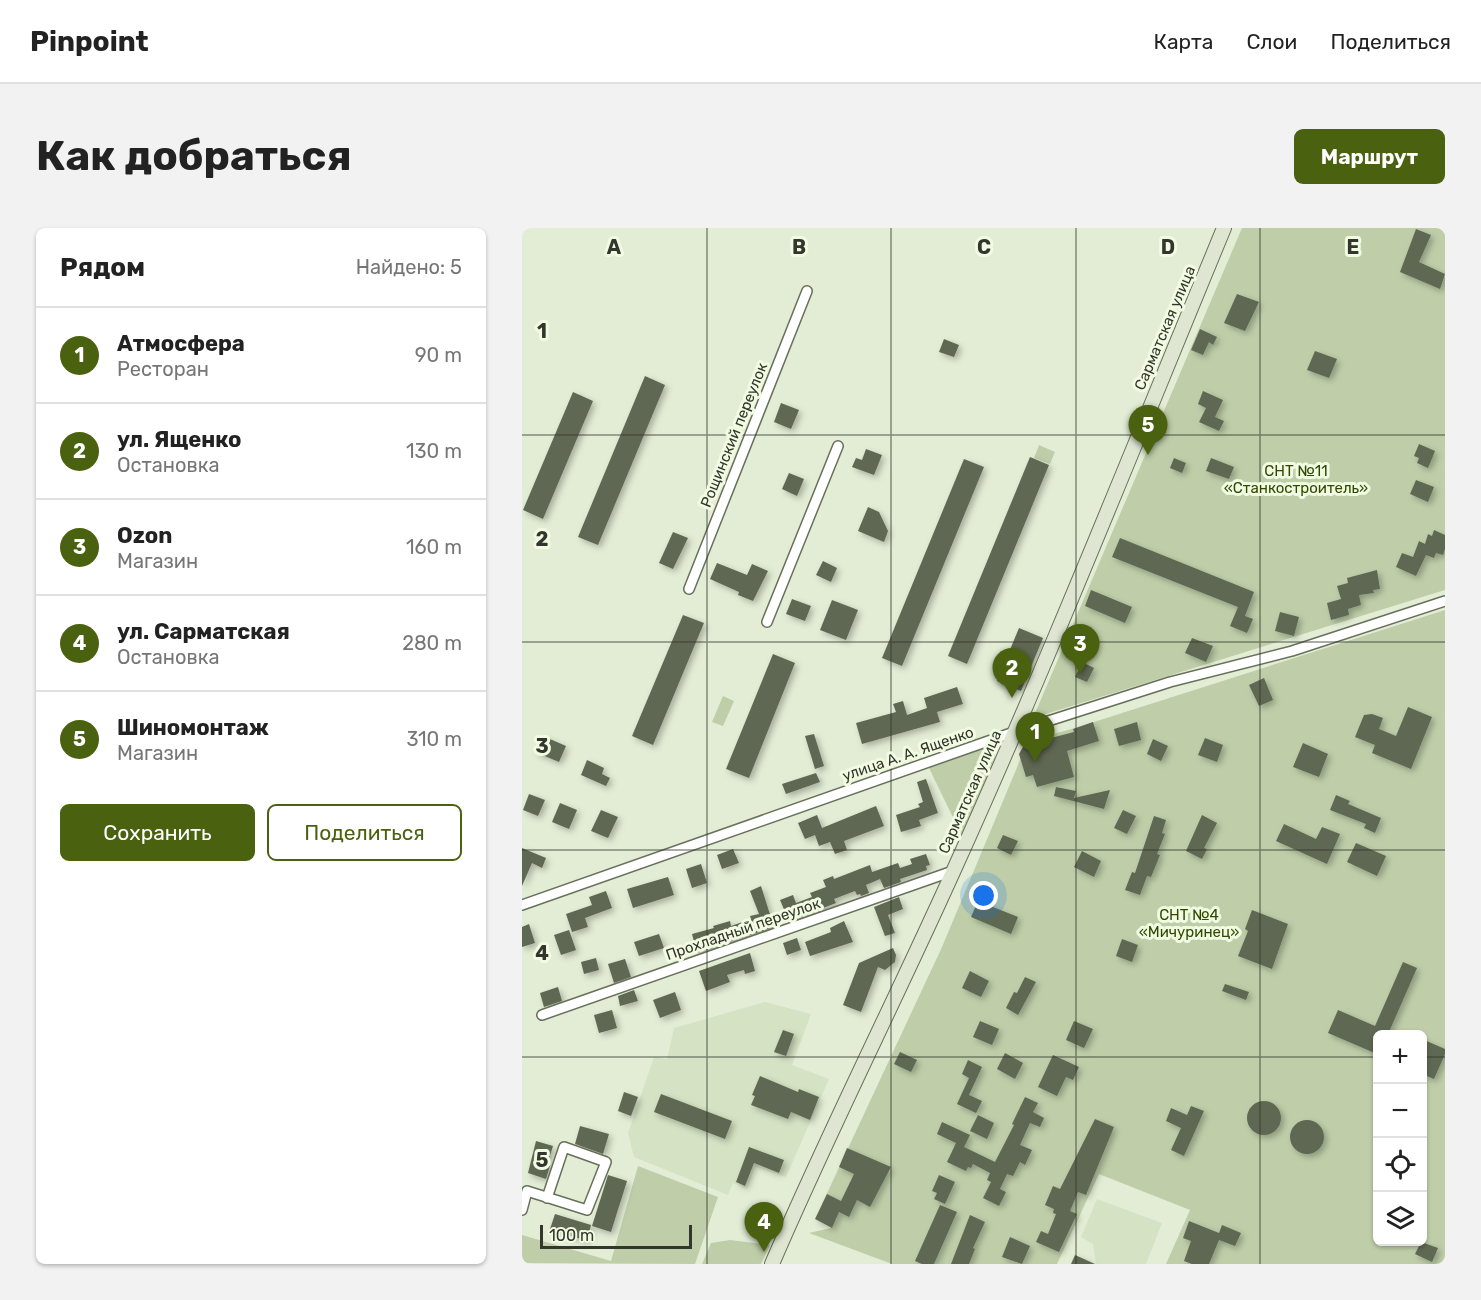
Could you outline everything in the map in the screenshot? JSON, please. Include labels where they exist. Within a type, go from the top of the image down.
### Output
[{"type":"main road","name":"Сарматская улица","points":[[772,1264],[953,871],[1014,732],[1224,228]]},
{"type":"street","name":"Рощинский переулок","points":[[690,589],[807,291]]},
{"type":"street","points":[[767,622],[837,446]]},
{"type":"street","name":"улица А. А. Ященко","points":[[522,905],[1014,732],[1170,682],[1292,651],[1445,601]]},
{"type":"street","name":"Прохладный переулок","points":[[542,1015],[953,871]]},
{"type":"street","points":[[522,1210],[527,1191],[548,1198],[587,1210],[606,1162],[564,1147],[548,1198]]},
{"type":"shaded area","points":[[765,1002],[811,1014],[792,1065],[829,1079],[786,1177],[755,1167],[747,1189],[733,1183],[728,1195],[634,1157],[628,1133],[654,1057],[667,1059],[674,1028]]},
{"type":"shaded area","points":[[1097,1199],[1162,1223],[1146,1264],[1096,1264],[1093,1244],[1081,1237]]},
{"type":"green space","name":"СНТ №11 «Станкостроитель»","points":[[1242,228],[1445,228],[1445,590],[1033,718]]},
{"type":"green space","points":[[1039,445],[1055,452],[1050,464],[1034,458]]},
{"type":"green space","name":"СНТ №4 «Мичуринец»","points":[[1445,610],[1445,1264],[1166,1264],[1190,1210],[1099,1174],[1057,1264],[892,1264],[809,1233],[831,1228],[837,1217],[822,1204],[942,947],[1028,741]]},
{"type":"green space","points":[[723,696],[734,701],[723,726],[712,722]]},
{"type":"green space","points":[[985,747],[993,750],[997,761],[962,836],[929,768]]},
{"type":"green space","points":[[638,1166],[718,1197],[695,1264],[522,1263],[522,1235],[611,1261]]},
{"type":"green space","points":[[730,1240],[770,1245],[761,1264],[702,1264],[711,1243]]},
{"type":"building","points":[[1416,229],[1431,235],[1419,262],[1445,274],[1440,289],[1400,272]]},
{"type":"building","points":[[1237,294],[1259,302],[1245,331],[1224,323]]},
{"type":"building","points":[[1200,329],[1217,337],[1213,345],[1209,342],[1203,355],[1191,350]]},
{"type":"building","points":[[944,339],[959,345],[954,357],[939,352]]},
{"type":"building","points":[[1315,351],[1337,359],[1329,378],[1307,370]]},
{"type":"building","points":[[645,376],[665,385],[598,545],[578,537]]},
{"type":"building","points":[[1203,391],[1223,400],[1215,417],[1224,421],[1219,431],[1199,422],[1206,408],[1198,404]]},
{"type":"building","points":[[573,392],[593,401],[543,519],[523,510]]},
{"type":"building","points":[[781,403],[799,410],[791,429],[774,422]]},
{"type":"building","points":[[1419,444],[1435,451],[1428,468],[1417,463],[1419,458],[1414,456]]},
{"type":"building","points":[[866,449],[882,455],[874,475],[852,467],[856,458],[862,460]]},
{"type":"building","points":[[1030,457],[1049,465],[967,664],[948,656]]},
{"type":"building","points":[[1174,458],[1186,463],[1182,473],[1170,468]]},
{"type":"building","points":[[1211,458],[1234,467],[1229,479],[1206,471]]},
{"type":"building","points":[[964,459],[984,467],[902,666],[882,658]]},
{"type":"building","points":[[789,473],[804,479],[797,496],[782,489]]},
{"type":"building","points":[[1416,480],[1434,487],[1428,502],[1410,494]]},
{"type":"building","points":[[868,507],[879,512],[888,531],[884,542],[858,531]]},
{"type":"building","points":[[1434,530],[1445,535],[1443,555],[1436,553],[1434,558],[1426,555],[1416,576],[1396,567],[1402,553],[1413,557],[1419,541],[1425,544],[1428,534],[1432,536]]},
{"type":"building","points":[[673,532],[688,538],[673,569],[659,563]]},
{"type":"building","points":[[1120,538],[1254,592],[1245,616],[1253,619],[1247,633],[1230,626],[1238,607],[1112,557]]},
{"type":"building","points":[[823,561],[837,568],[831,582],[816,575]]},
{"type":"building","points":[[717,563],[747,575],[752,564],[768,571],[753,601],[710,579]]},
{"type":"building","points":[[1377,570],[1380,589],[1373,590],[1374,593],[1359,595],[1361,605],[1348,609],[1349,615],[1331,620],[1327,603],[1341,599],[1337,586],[1348,583],[1347,578]]},
{"type":"building","points":[[1091,590],[1132,607],[1125,623],[1085,606]]},
{"type":"building","points":[[792,599],[811,606],[805,621],[786,614]]},
{"type":"building","points":[[832,600],[858,610],[846,640],[820,630]]},
{"type":"building","points":[[1280,612],[1299,617],[1294,636],[1275,631]]},
{"type":"building","points":[[683,615],[704,623],[653,745],[632,736]]},
{"type":"building","points":[[1019,628],[1043,638],[1021,691],[997,681]]},
{"type":"building","points":[[1192,638],[1213,646],[1206,662],[1185,653]]},
{"type":"building","points":[[773,654],[795,663],[749,778],[726,769]]},
{"type":"building","points":[[1082,662],[1094,668],[1087,682],[1075,677]]},
{"type":"building","points":[[1264,678],[1273,700],[1259,706],[1249,685]]},
{"type":"building","points":[[957,687],[963,704],[937,712],[940,722],[862,744],[856,723],[896,712],[893,704],[903,701],[907,715],[927,708],[924,698]]},
{"type":"building","points":[[1408,707],[1432,717],[1411,769],[1372,753],[1375,745],[1355,737],[1364,715],[1372,714],[1383,718],[1379,729],[1396,736]]},
{"type":"building","points":[[1093,722],[1099,741],[1067,751],[1074,777],[1037,787],[1033,775],[1026,777],[1019,754],[1024,745],[1074,732],[1073,729]]},
{"type":"building","points":[[1137,722],[1141,740],[1119,746],[1114,729]]},
{"type":"building","points":[[814,734],[824,766],[815,769],[805,736]]},
{"type":"building","points":[[543,736],[566,746],[559,762],[535,752]]},
{"type":"building","points":[[1205,738],[1223,745],[1217,762],[1198,755]]},
{"type":"building","points":[[1153,739],[1168,746],[1161,761],[1147,754]]},
{"type":"building","points":[[1303,743],[1328,754],[1319,777],[1293,767]]},
{"type":"building","points":[[587,760],[604,768],[602,774],[610,778],[606,786],[581,775]]},
{"type":"building","points":[[816,773],[820,782],[786,794],[782,784]]},
{"type":"building","points":[[926,779],[938,813],[919,820],[921,826],[901,832],[896,815],[920,807],[918,804],[923,802],[917,782]]},
{"type":"building","points":[[1056,787],[1076,791],[1074,798],[1110,790],[1104,809],[1054,796]]},
{"type":"building","points":[[529,794],[545,800],[538,816],[523,810]]},
{"type":"building","points":[[1336,795],[1350,801],[1348,804],[1381,818],[1375,833],[1364,828],[1366,824],[1330,810]]},
{"type":"building","points":[[560,803],[577,810],[569,829],[552,822]]},
{"type":"building","points":[[876,806],[884,826],[844,841],[847,850],[835,854],[830,842],[819,846],[815,835],[805,839],[798,823],[817,815],[822,828]]},
{"type":"building","points":[[601,810],[618,817],[608,838],[591,831]]},
{"type":"building","points":[[1123,810],[1136,816],[1127,834],[1114,828]]},
{"type":"building","points":[[1202,815],[1217,823],[1204,848],[1207,849],[1202,859],[1186,851]]},
{"type":"building","points":[[1154,816],[1166,820],[1162,833],[1165,834],[1151,877],[1147,876],[1140,895],[1125,890],[1132,872],[1135,873]]},
{"type":"building","points":[[1284,824],[1316,839],[1322,827],[1340,834],[1327,864],[1276,841]]},
{"type":"building","points":[[1003,835],[1018,841],[1011,855],[997,848]]},
{"type":"building","points":[[1356,843],[1386,856],[1377,876],[1347,862]]},
{"type":"building","points":[[522,848],[546,858],[542,868],[532,863],[522,886]]},
{"type":"building","points":[[733,849],[739,863],[722,869],[717,855]]},
{"type":"building","points":[[1082,851],[1101,861],[1094,877],[1074,867]]},
{"type":"building","points":[[926,854],[930,865],[926,866],[927,870],[900,879],[901,882],[884,888],[880,879],[866,885],[869,893],[861,896],[855,891],[834,899],[836,903],[789,921],[780,900],[793,895],[796,903],[812,897],[810,893],[826,887],[823,880],[833,876],[834,879],[870,865],[872,872],[898,863],[900,868],[912,864],[910,859]]},
{"type":"building","points":[[701,864],[707,883],[692,888],[686,869]]},
{"type":"building","points":[[668,877],[674,895],[633,908],[627,889]]},
{"type":"building","points":[[761,886],[774,927],[697,953],[692,934],[730,921],[731,926],[759,914],[750,891]]},
{"type":"building","points":[[606,891],[612,908],[585,918],[588,927],[572,932],[566,914],[592,905],[589,897]]},
{"type":"building","points":[[899,897],[903,909],[888,915],[895,933],[885,936],[874,907]]},
{"type":"building","points":[[978,901],[1018,917],[1011,934],[971,917]]},
{"type":"building","points":[[1252,910],[1288,924],[1272,969],[1238,956],[1248,931],[1245,929]]},
{"type":"building","points":[[844,921],[853,942],[810,956],[805,942],[831,932],[830,928]]},
{"type":"building","points":[[529,924],[535,943],[522,947],[522,927]]},
{"type":"building","points":[[569,930],[576,950],[561,955],[554,935]]},
{"type":"building","points":[[659,934],[664,948],[639,956],[634,942]]},
{"type":"building","points":[[797,938],[801,950],[787,955],[783,943]]},
{"type":"building","points":[[1122,939],[1138,945],[1132,962],[1116,956]]},
{"type":"building","points":[[893,948],[896,955],[895,962],[885,970],[878,967],[861,1012],[843,1005],[859,963]]},
{"type":"building","points":[[750,953],[755,971],[745,974],[744,970],[727,975],[730,982],[706,991],[699,971]]},
{"type":"building","points":[[596,958],[599,970],[584,974],[581,962]]},
{"type":"building","points":[[625,959],[631,977],[614,983],[608,964]]},
{"type":"building","points":[[1403,962],[1417,968],[1390,1030],[1373,1030],[1373,1052],[1328,1033],[1338,1010],[1375,1026]]},
{"type":"building","points":[[970,971],[989,981],[981,997],[962,988]]},
{"type":"building","points":[[1025,977],[1036,982],[1018,1015],[1006,1008]]},
{"type":"building","points":[[1225,984],[1249,992],[1246,1000],[1222,991]]},
{"type":"building","points":[[558,987],[562,1001],[544,1007],[540,993]]},
{"type":"building","points":[[634,990],[638,1001],[620,1006],[618,996]]},
{"type":"building","points":[[675,992],[681,1010],[660,1018],[653,1000]]},
{"type":"building","points":[[612,1010],[617,1028],[599,1033],[594,1015]]},
{"type":"building","points":[[980,1021],[999,1029],[992,1045],[973,1037]]},
{"type":"building","points":[[1074,1021],[1093,1029],[1084,1048],[1066,1040]]},
{"type":"building","points":[[783,1030],[794,1034],[786,1056],[774,1052]]},
{"type":"building","points":[[1427,1041],[1445,1049],[1434,1079],[1427,1076]]},
{"type":"building","points":[[900,1052],[917,1060],[911,1072],[894,1064]]},
{"type":"building","points":[[1005,1053],[1023,1063],[1015,1079],[997,1069]]},
{"type":"building","points":[[1053,1055],[1079,1067],[1073,1080],[1066,1077],[1057,1096],[1038,1087]]},
{"type":"building","points":[[968,1060],[982,1067],[969,1095],[982,1101],[976,1113],[957,1104],[969,1078],[962,1074]]},
{"type":"building","points":[[760,1076],[798,1092],[799,1089],[819,1097],[810,1120],[791,1112],[788,1119],[751,1105],[755,1096],[752,1095]]},
{"type":"building","points":[[624,1092],[638,1097],[631,1116],[618,1111]]},
{"type":"building","points":[[661,1094],[732,1121],[725,1139],[654,1112]]},
{"type":"building","points":[[1025,1097],[1038,1103],[1033,1112],[1044,1118],[1040,1127],[1030,1123],[1020,1145],[1032,1150],[1025,1165],[1020,1162],[1013,1176],[1007,1174],[1000,1189],[1006,1192],[999,1206],[983,1198],[991,1182],[987,1180],[990,1173],[973,1164],[966,1171],[947,1162],[956,1143],[937,1134],[942,1122],[970,1135],[964,1147],[995,1162]]},
{"type":"building","points":[[1264,1101],[1276,1106],[1281,1118],[1276,1130],[1264,1135],[1252,1130],[1247,1118],[1252,1106]]},
{"type":"building","points":[[1191,1106],[1204,1111],[1184,1156],[1171,1150],[1181,1128],[1166,1121],[1171,1108],[1187,1115]]},
{"type":"building","points":[[978,1115],[994,1123],[987,1139],[970,1131]]},
{"type":"building","points":[[1095,1119],[1114,1127],[1086,1195],[1078,1192],[1070,1211],[1077,1214],[1059,1252],[1036,1242],[1041,1231],[1048,1234],[1056,1214],[1053,1213],[1054,1209],[1045,1205],[1053,1186],[1060,1189]]},
{"type":"building","points":[[1307,1120],[1319,1125],[1324,1137],[1319,1149],[1307,1154],[1295,1149],[1290,1137],[1295,1125]]},
{"type":"building","points":[[580,1126],[609,1134],[603,1154],[575,1144]]},
{"type":"building","points":[[536,1141],[553,1146],[547,1165],[550,1166],[546,1179],[528,1173]]},
{"type":"building","points":[[749,1147],[784,1160],[779,1173],[754,1163],[745,1186],[736,1182]]},
{"type":"building","points":[[847,1148],[891,1167],[870,1207],[857,1200],[849,1217],[839,1212],[832,1228],[815,1219],[827,1194],[841,1201],[854,1174],[839,1167]]},
{"type":"building","points":[[608,1175],[627,1181],[611,1232],[592,1226]]},
{"type":"building","points":[[939,1175],[955,1182],[945,1204],[934,1199],[937,1193],[932,1191]]},
{"type":"building","points":[[940,1205],[957,1212],[934,1264],[922,1264],[915,1261]]},
{"type":"building","points":[[555,1214],[591,1225],[587,1241],[550,1229]]},
{"type":"building","points":[[970,1215],[985,1222],[973,1248],[975,1249],[969,1264],[951,1264]]},
{"type":"building","points":[[1189,1221],[1219,1233],[1222,1225],[1241,1233],[1235,1246],[1219,1240],[1209,1264],[1192,1264],[1184,1261],[1191,1241],[1183,1238]]},
{"type":"building","points":[[1010,1237],[1030,1246],[1022,1264],[1002,1257]]},
{"type":"building","points":[[1427,1244],[1438,1248],[1432,1262],[1415,1254],[1419,1246],[1427,1246]]},
{"type":"building","points":[[1075,1255],[1095,1264],[1071,1264]]},
{"type":"place","name":"Шиномонтаж","points":[[1148,455]]},
{"type":"place","name":"Ozon","points":[[1080,674]]},
{"type":"place","name":"ул. Ященко","points":[[1012,698]]},
{"type":"place","name":"Атмосфера","points":[[1035,762]]},
{"type":"place","name":"ул. Сарматская","points":[[764,1252]]}]
